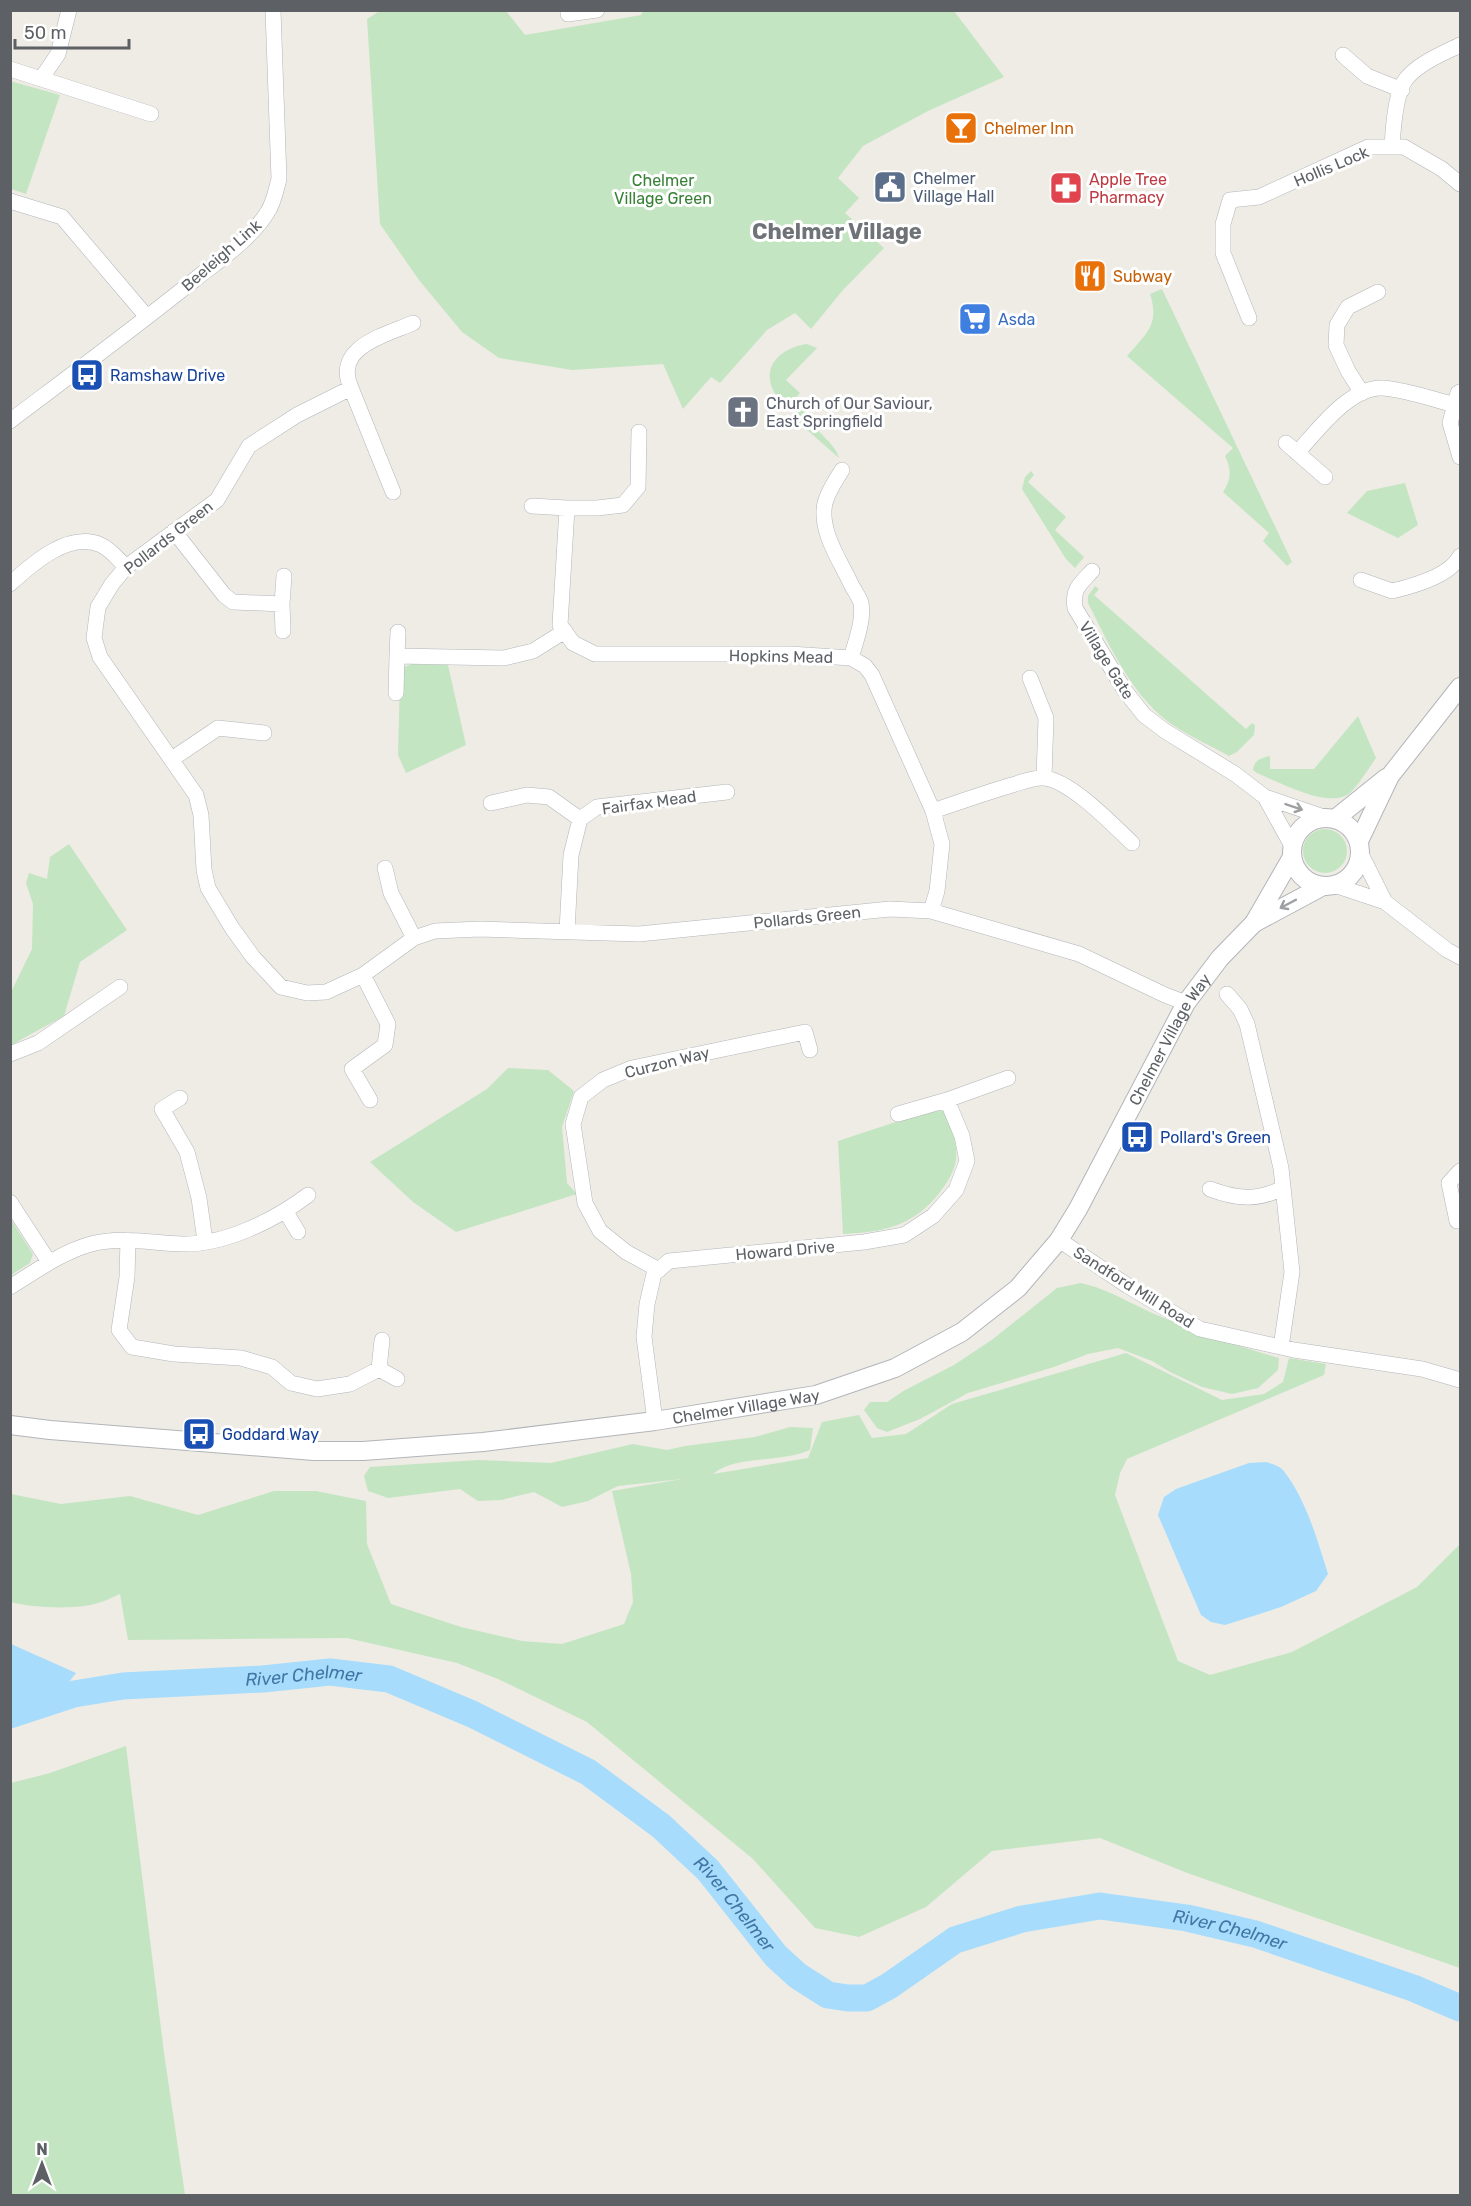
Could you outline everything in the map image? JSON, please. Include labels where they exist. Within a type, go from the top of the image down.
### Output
[{"type":"street","points":[[41,79],[58,54],[69,10]]},
{"type":"street","name":"Beeleigh Link","points":[[10,421],[147,317],[253,231],[268,212],[279,179],[273,10]]},
{"type":"street","points":[[568,10],[568,14],[597,10]]},
{"type":"street","points":[[1392,147],[1395,112],[1405,80],[1430,59],[1461,45]]},
{"type":"street","points":[[1343,55],[1367,76],[1402,90]]},
{"type":"street","points":[[10,69],[151,114]]},
{"type":"street","name":"Hollis Lock","points":[[1249,318],[1223,254],[1223,224],[1230,200],[1259,197],[1368,147],[1404,147],[1442,169],[1461,184]]},
{"type":"street","points":[[10,201],[62,217],[147,317]]},
{"type":"street","points":[[1362,393],[1336,345],[1337,325],[1348,307],[1378,292]]},
{"type":"street","points":[[393,492],[347,378],[346,368],[364,344],[413,323]]},
{"type":"street","name":"Pollards Green","points":[[351,387],[297,415],[249,446],[217,500],[126,567],[112,584],[98,607],[94,638],[100,657],[196,795],[201,816],[204,870],[208,888],[232,928],[280,987],[307,993],[326,992],[363,975],[414,938],[435,931],[453,929],[639,934],[890,909],[931,911],[1079,954],[1185,1003]]},
{"type":"street","points":[[1325,477],[1291,448],[1354,396],[1381,388],[1458,398],[1450,423],[1461,456]]},
{"type":"street","points":[[532,506],[597,508],[623,505],[638,487],[639,432]]},
{"type":"street","points":[[843,470],[825,503],[824,516],[825,528],[861,601],[861,623],[851,658]]},
{"type":"street","points":[[397,656],[504,658],[533,651],[564,631],[560,625],[567,508]]},
{"type":"street","points":[[174,531],[224,595],[233,602],[282,604]]},
{"type":"street","points":[[10,584],[58,548],[83,541],[102,546],[126,567]]},
{"type":"street","points":[[1361,580],[1392,591],[1420,584],[1456,564],[1461,556]]},
{"type":"street","name":"Village Gate","points":[[1092,571],[1076,589],[1073,598],[1075,608],[1125,691],[1144,715],[1165,731],[1235,774],[1264,797],[1330,818]]},
{"type":"street","points":[[283,631],[284,576]]},
{"type":"street","name":"Hopkins Mead","points":[[564,631],[573,643],[595,654],[790,654],[851,658],[866,666],[873,675],[933,811],[942,844],[937,891],[931,911]]},
{"type":"street","points":[[396,693],[398,632]]},
{"type":"street","points":[[1030,678],[1046,718],[1044,778]]},
{"type":"street","name":"Chelmer Village Way","points":[[1254,923],[1328,886],[1344,881],[1353,873],[1358,864],[1360,847],[1390,776],[1461,687]]},
{"type":"street","points":[[172,759],[218,728],[264,732]]},
{"type":"street","name":"Chelmer Village Way","points":[[10,1425],[314,1451],[363,1451],[483,1442],[655,1421],[816,1395],[895,1368],[962,1332],[1018,1288],[1059,1240],[1078,1209],[1185,1003],[1220,958],[1254,923],[1292,851],[1296,835],[1303,826],[1313,820],[1330,818],[1390,776]]},
{"type":"street","points":[[933,811],[987,792],[1044,778],[1064,784],[1132,843]]},
{"type":"street","name":"Fairfax Mead","points":[[567,931],[571,855],[580,819],[597,807],[727,792]]},
{"type":"street","points":[[491,803],[527,795],[549,797],[580,819]]},
{"type":"street","name":"Village Gate","points":[[1264,797],[1292,851]]},
{"type":"street","points":[[1330,818],[1346,824],[1354,831],[1385,902]]},
{"type":"street","points":[[1292,851],[1295,868],[1302,877],[1312,883],[1385,902],[1447,950],[1461,957]]},
{"type":"street","points":[[385,868],[391,893],[414,938]]},
{"type":"street","points":[[363,975],[388,1024],[385,1045],[352,1070],[370,1100]]},
{"type":"street","points":[[10,1054],[38,1043],[120,987]]},
{"type":"street","points":[[1227,994],[1240,1009],[1247,1024],[1281,1168],[1292,1272],[1281,1347]]},
{"type":"street","name":"Curzon Way","points":[[659,1270],[626,1252],[600,1231],[585,1203],[573,1124],[581,1097],[603,1080],[632,1068],[805,1032],[810,1050]]},
{"type":"street","points":[[898,1114],[947,1100],[1008,1077]]},
{"type":"street","points":[[180,1098],[162,1109],[187,1152],[199,1198],[205,1241]]},
{"type":"street","name":"Howard Drive","points":[[659,1270],[669,1261],[864,1242],[904,1235],[933,1216],[956,1190],[967,1161],[962,1136],[947,1100]]},
{"type":"street","points":[[1457,1221],[1449,1183],[1461,1171]]},
{"type":"street","points":[[1210,1189],[1233,1197],[1244,1197],[1259,1196],[1283,1188]]},
{"type":"street","points":[[10,1287],[49,1262],[92,1244],[128,1240],[184,1244],[205,1241],[239,1233],[286,1212],[308,1195]]},
{"type":"street","points":[[10,1202],[49,1262]]},
{"type":"street","points":[[286,1212],[298,1232]]},
{"type":"street","points":[[128,1240],[127,1277],[119,1330],[132,1347],[174,1354],[241,1358],[272,1367],[291,1383],[316,1389],[350,1384],[379,1369]]},
{"type":"street","name":"Sandford Mill Road","points":[[1059,1240],[1128,1286],[1200,1329],[1281,1347],[1422,1369],[1461,1380]]},
{"type":"street","points":[[655,1421],[644,1336],[647,1304],[654,1274],[659,1270]]},
{"type":"street","points":[[379,1369],[382,1340]]},
{"type":"street","points":[[379,1369],[397,1378]]},
{"type":"green space","name":"Chelmer Village Green","points":[[380,11],[506,11],[525,35],[641,15],[643,11],[954,11],[1004,77],[928,111],[863,146],[838,178],[859,198],[845,213],[884,248],[843,290],[811,329],[795,313],[767,330],[720,383],[711,377],[683,409],[663,364],[572,370],[499,358],[462,332],[419,280],[380,224],[367,19]]},
{"type":"green space","points":[[10,81],[60,95],[26,194],[11,189]]},
{"type":"green space","points":[[1162,289],[1292,562],[1287,566],[1263,541],[1269,533],[1223,492],[1230,475],[1225,456],[1233,448],[1127,356],[1145,335],[1152,321],[1153,305],[1150,294]]},
{"type":"green space","points":[[807,344],[817,348],[786,380],[800,393],[794,400],[809,413],[810,423],[831,444],[839,458],[797,421],[797,415],[778,397],[770,381],[772,365],[777,358],[790,349]]},
{"type":"green space","points":[[1031,471],[1034,475],[1028,482],[1066,517],[1055,530],[1084,557],[1075,568],[1066,559],[1022,489],[1025,477]]},
{"type":"green space","points":[[1405,483],[1418,525],[1398,538],[1347,513],[1367,491]]},
{"type":"green space","points":[[1095,586],[1099,589],[1094,595],[1246,729],[1252,723],[1255,725],[1254,735],[1237,752],[1229,756],[1189,735],[1161,716],[1147,702],[1124,671],[1088,603],[1088,596]]},
{"type":"green space","points":[[412,664],[448,665],[466,745],[406,773],[398,755],[400,680],[404,667]]},
{"type":"green space","points":[[1358,716],[1376,758],[1351,792],[1342,797],[1318,797],[1253,770],[1259,760],[1270,756],[1270,769],[1314,769]]},
{"type":"green space","points":[[1325,829],[1340,836],[1347,851],[1340,866],[1325,873],[1310,866],[1303,851],[1310,836]]},
{"type":"green space","points":[[69,844],[127,930],[80,962],[64,1016],[11,1045],[11,992],[32,949],[33,904],[26,883],[29,873],[47,879],[50,857]]},
{"type":"green space","points":[[508,1068],[548,1070],[574,1091],[562,1127],[567,1183],[577,1194],[456,1232],[413,1202],[370,1162],[487,1089]]},
{"type":"green space","points":[[944,1110],[955,1140],[956,1159],[949,1178],[933,1201],[922,1211],[899,1224],[873,1231],[843,1234],[838,1141],[920,1114]]},
{"type":"green space","points":[[10,1218],[33,1254],[30,1263],[11,1275]]},
{"type":"green space","points":[[1081,1283],[1111,1293],[1187,1327],[1279,1358],[1278,1370],[1258,1388],[1232,1394],[1202,1387],[1152,1361],[1118,1348],[1088,1354],[1054,1367],[968,1393],[920,1419],[887,1432],[877,1428],[864,1410],[870,1402],[887,1402],[905,1390],[954,1365],[993,1339],[1057,1288]]},
{"type":"green space","points":[[1126,1353],[1222,1400],[1264,1394],[1283,1382],[1289,1358],[1326,1364],[1324,1375],[1127,1459],[1120,1473],[1115,1495],[1178,1661],[1210,1675],[1292,1652],[1417,1587],[1460,1544],[1460,1968],[1190,1874],[1100,1838],[992,1851],[926,1907],[859,1937],[815,1928],[753,1859],[587,1722],[498,1679],[457,1663],[347,1638],[128,1640],[120,1594],[98,1603],[78,1607],[42,1607],[11,1602],[11,1494],[61,1504],[130,1496],[198,1515],[274,1491],[316,1491],[366,1501],[367,1544],[391,1604],[461,1627],[522,1641],[562,1644],[624,1624],[633,1602],[631,1574],[612,1491],[682,1479],[618,1486],[588,1501],[562,1507],[534,1492],[501,1500],[478,1501],[460,1489],[388,1498],[368,1491],[364,1476],[370,1467],[478,1460],[551,1463],[633,1444],[667,1450],[755,1437],[790,1427],[813,1428],[810,1450],[786,1457],[733,1464],[713,1474],[808,1458],[822,1422],[859,1415],[872,1438],[906,1434],[952,1404]]},
{"type":"green space","points":[[126,1746],[164,2053],[185,2195],[11,2195],[11,1783],[50,1773]]},
{"type":"water","points":[[1266,1462],[1283,1470],[1291,1481],[1310,1520],[1328,1574],[1316,1591],[1281,1607],[1225,1625],[1211,1622],[1201,1615],[1158,1515],[1164,1497],[1176,1489],[1249,1463]]},
{"type":"water","points":[[11,1644],[76,1673],[54,1701],[11,1712]]},
{"type":"waterway","name":"River Chelmer","points":[[10,1715],[74,1694],[123,1686],[263,1679],[330,1672],[389,1679],[472,1714],[588,1772],[661,1826],[708,1870],[776,1956],[798,1976],[828,1995],[867,1998],[889,1986],[955,1940],[1022,1919],[1100,1906],[1187,1918],[1255,1934],[1413,1988],[1460,2008]]},
{"type":"waterway","points":[[60,1687],[74,1694]]},
{"type":"place","name":"Chelmer Inn","points":[[961,128]]},
{"type":"place","name":"Chelmer Village Hall","points":[[890,187]]},
{"type":"place","name":"Apple Tree Pharmacy","points":[[1066,188]]},
{"type":"place","name":"Subway","points":[[1090,276]]},
{"type":"place","name":"Asda","points":[[975,319]]},
{"type":"place","name":"Ramshaw Drive","points":[[87,375]]},
{"type":"place","name":"Church of Our Saviour, East Springfield","points":[[743,412]]},
{"type":"place","name":"Pollard's Green","points":[[1137,1137]]},
{"type":"place","name":"Goddard Way","points":[[199,1434]]},
{"type":"district","name":"Chelmer Village","points":[[837,231]]}]
